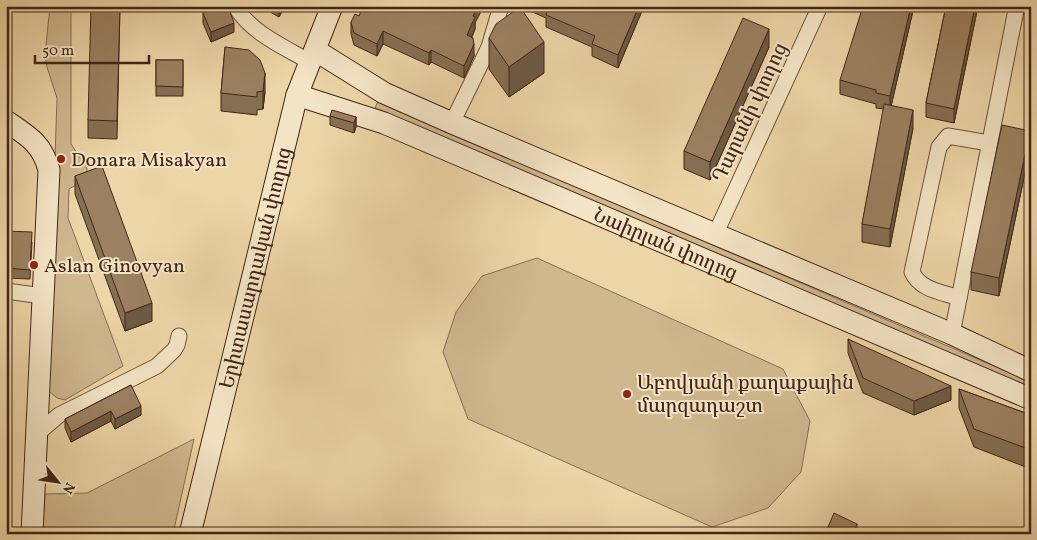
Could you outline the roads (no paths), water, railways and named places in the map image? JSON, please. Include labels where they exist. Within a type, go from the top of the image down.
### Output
[{"type":"street","points":[[235,6],[240,14],[263,35],[312,56]]},
{"type":"street","name":"Երիտասարդական փողոց","points":[[190,534],[297,95],[332,6]]},
{"type":"street","points":[[452,123],[489,47],[501,6]]},
{"type":"street","name":"Դարանի փողոց","points":[[714,235],[820,6]]},
{"type":"street","points":[[952,334],[1017,7]]},
{"type":"street","name":"Նաիրյան փողոց","points":[[312,56],[384,93],[452,123],[952,334],[1031,371]]},
{"type":"street","name":"Նաիրյան փողոց","points":[[297,95],[384,123],[1031,399]]},
{"type":"street","points":[[6,121],[35,141],[44,154],[49,170],[32,534]]},
{"type":"street","points":[[959,298],[923,286],[915,279],[912,272],[939,147],[948,136],[989,143]]},
{"type":"street","points":[[6,291],[43,296]]},
{"type":"street","points":[[38,433],[59,415],[157,366],[178,345],[179,336]]},
{"type":"place","name":"Donara Misakyan","points":[[61,159]]},
{"type":"place","name":"Aslan Ginovyan","points":[[34,265]]},
{"type":"place","name":"Աբովյանի քաղաքային մարզադաշտ","points":[[627,394]]}]
